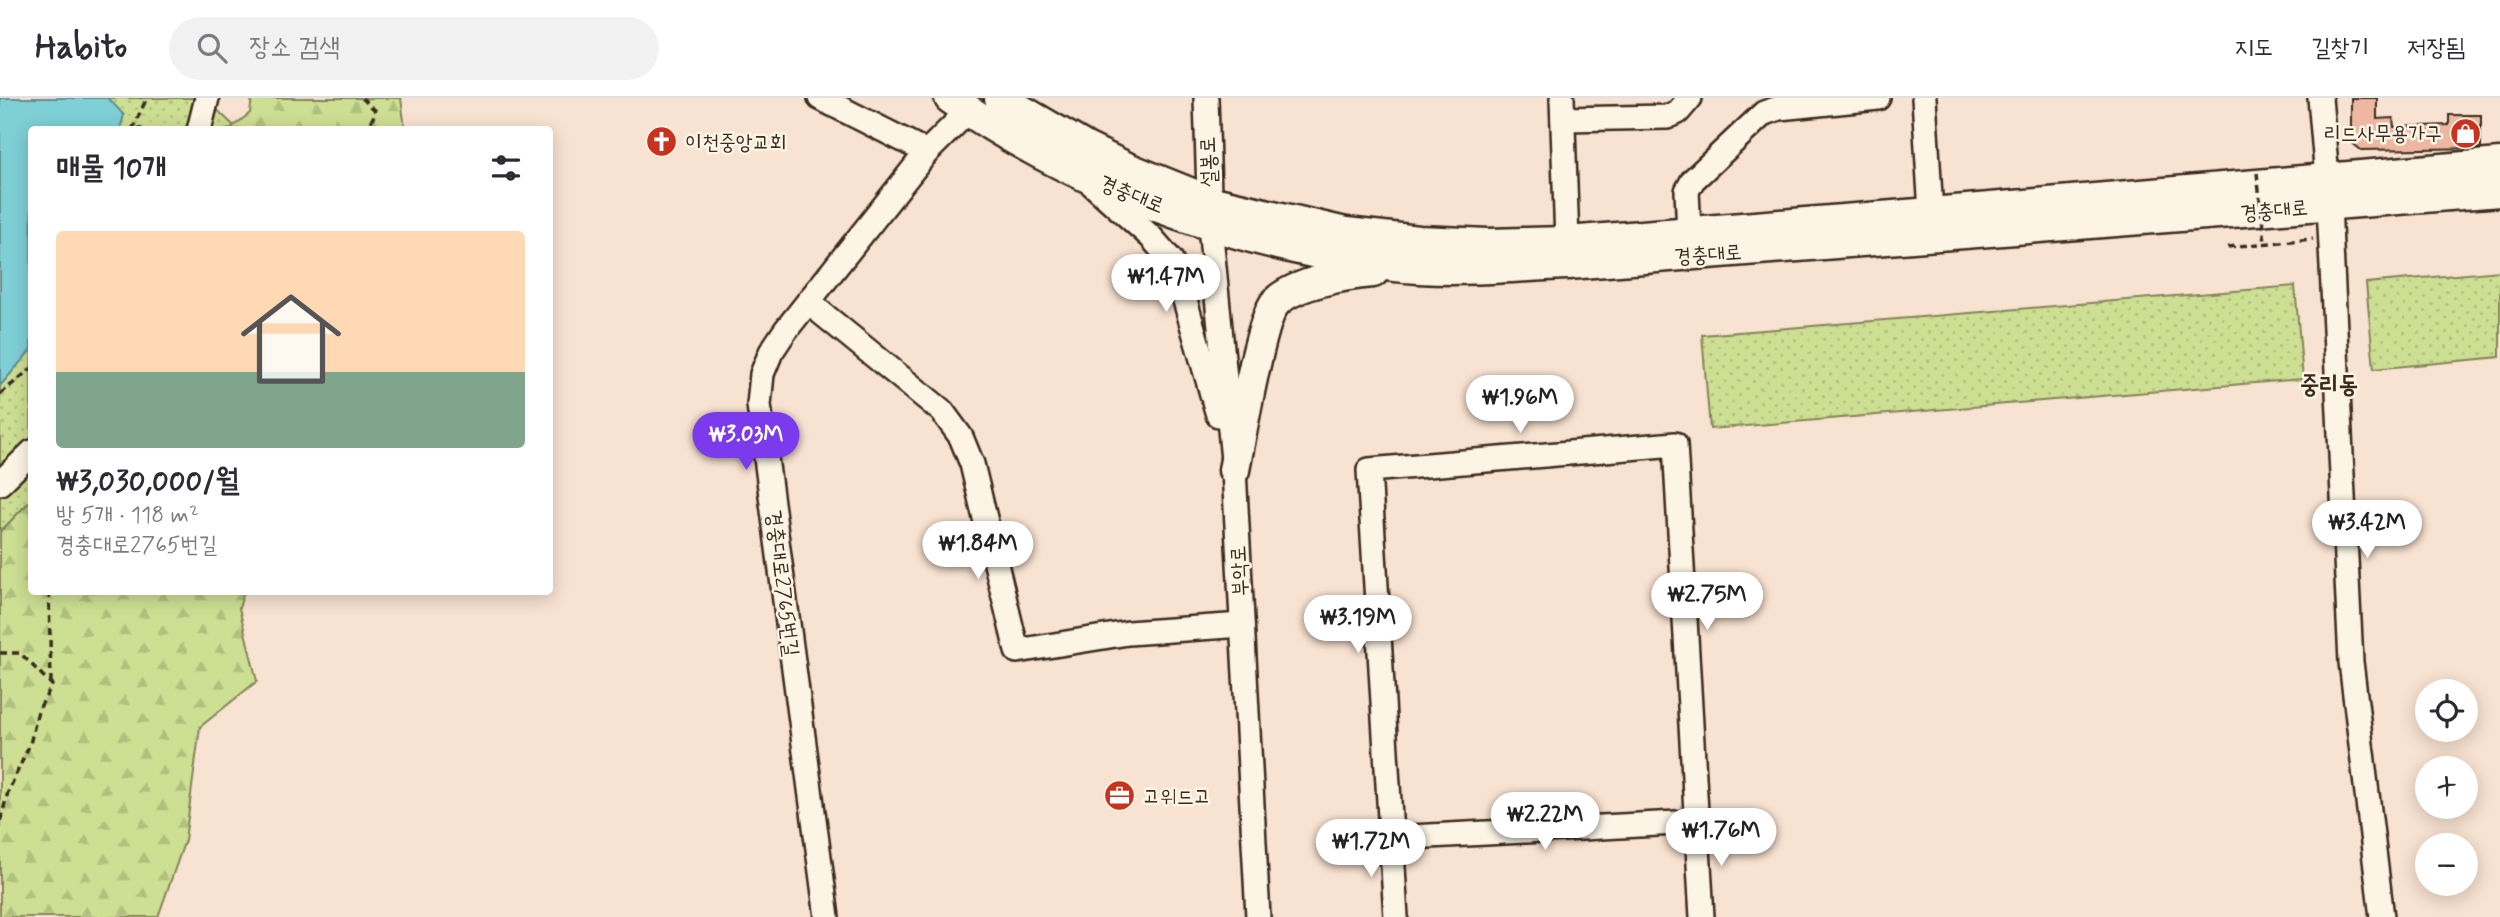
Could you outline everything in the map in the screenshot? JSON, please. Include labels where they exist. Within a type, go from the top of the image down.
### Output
[{"type":"main road","name":"경충대로","points":[[1011,101],[1107,158],[1210,213],[1407,240],[1488,244],[1567,242],[1931,213],[2328,191],[2500,191]]},
{"type":"main road","name":"경충대로","points":[[959,104],[1024,145],[1077,171],[1347,260],[1420,268],[1568,264],[2328,191],[2500,164]]},
{"type":"main road","points":[[1234,470],[1265,327],[1276,303],[1301,288],[1344,274],[1420,268]]},
{"type":"street","points":[[200,126],[207,98]]},
{"type":"street","points":[[820,98],[927,152]]},
{"type":"street","name":"설봉로","points":[[1206,98],[1210,213]]},
{"type":"street","points":[[1567,242],[1562,109],[1667,117],[1678,112],[1690,98]]},
{"type":"street","points":[[1689,233],[1688,191],[1693,180],[1757,106],[1779,108],[1878,98]]},
{"type":"street","points":[[1924,98],[1931,213]]},
{"type":"street","points":[[2320,98],[2328,191],[2339,462],[2351,662],[2382,917]]},
{"type":"street","name":"경충대로2765번길","points":[[827,917],[760,405],[762,374],[771,352],[927,152],[959,104]]},
{"type":"street","points":[[1077,171],[1151,237],[1171,260],[1234,470]]},
{"type":"street","name":"부악로","points":[[1210,213],[1234,470],[1258,917]]},
{"type":"street","points":[[808,302],[942,411],[961,437],[972,464],[1017,651],[1128,633],[1242,625]]},
{"type":"street","points":[[1395,917],[1369,470],[1675,444],[1702,917]]},
{"type":"street","points":[[0,483],[28,456]]},
{"type":"street","points":[[1391,838],[1696,822]]},
{"type":"path","points":[[136,126],[145,102],[141,98]]},
{"type":"path","points":[[362,98],[376,111],[368,126]]},
{"type":"path","points":[[2257,173],[2265,243]]},
{"type":"path","points":[[2228,247],[2317,238]]},
{"type":"path","points":[[0,394],[28,371]]},
{"type":"path","points":[[0,822],[8,792],[30,744],[38,711],[51,685],[49,595]]},
{"type":"path","points":[[0,653],[20,653],[51,685]]},
{"type":"green space","points":[[0,98],[205,98],[234,126],[28,126],[28,503],[0,532]]},
{"type":"green space","points":[[252,98],[401,98],[405,126],[234,126],[250,113]]},
{"type":"green space","points":[[2500,271],[2500,357],[2374,369],[2366,283]]},
{"type":"green space","points":[[2295,286],[2303,379],[1710,429],[1702,335]]},
{"type":"green space","points":[[28,503],[28,595],[243,595],[239,608],[257,681],[200,727],[185,840],[158,917],[0,917],[0,532]]},
{"type":"water","points":[[0,98],[108,98],[124,115],[121,126],[28,126],[28,353],[0,386]]},
{"type":"building","points":[[2351,98],[2377,98],[2377,119],[2393,118],[2394,127],[2449,125],[2449,115],[2481,115],[2481,148],[2361,150],[2351,142]]},
{"type":"place","name":"리드사무용가구","points":[[2465,133]]},
{"type":"place","name":"이천중앙교회","points":[[662,142]]},
{"type":"place","name":"고위드고","points":[[1120,796]]},
{"type":"district","name":"중리동","points":[[2329,384]]}]
